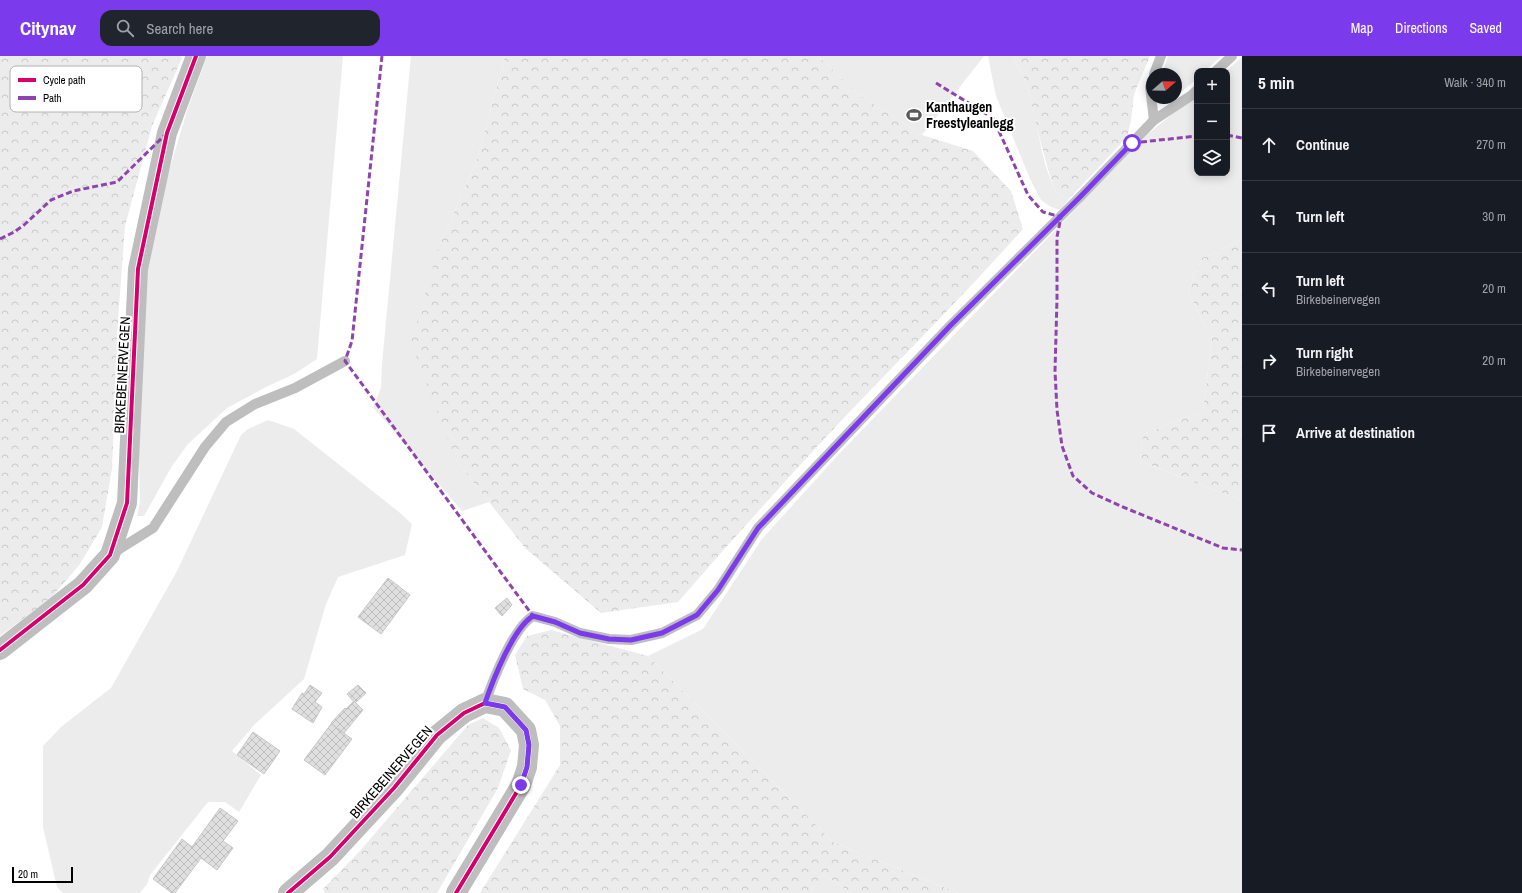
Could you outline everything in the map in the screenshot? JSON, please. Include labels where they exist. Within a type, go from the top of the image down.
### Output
[{"type":"street","name":"BIRKEBEINERVEGEN","points":[[0,650],[83,585],[110,555],[127,503],[138,269],[167,133],[196,56]]},
{"type":"street","name":"BIRKEBEINERVEGEN","points":[[288,893],[330,857],[394,788],[437,735],[464,713],[485,703]]},
{"type":"street","points":[[456,893],[521,785],[527,767],[529,745],[526,730],[505,707],[485,703]]},
{"type":"lane","points":[[1156,68],[1161,56]]},
{"type":"lane","points":[[1219,68],[1232,56]]},
{"type":"lane","points":[[485,703],[496,671],[522,624],[533,616],[555,622],[580,633],[609,639],[631,640],[662,633],[697,615],[718,590],[758,528],[950,326],[1080,197],[1154,120],[1194,93]]},
{"type":"lane","points":[[1152,104],[1154,120]]},
{"type":"lane","points":[[110,555],[153,528],[201,453],[226,422],[255,404],[295,388],[345,361]]},
{"type":"green space","points":[[0,56],[180,56],[182,58],[152,126],[125,226],[118,320],[112,469],[102,527],[80,564],[52,597],[0,636]]},
{"type":"green space","points":[[207,56],[343,56],[317,359],[294,374],[227,408],[188,444],[172,466],[144,516],[137,516],[140,502],[138,413],[142,292],[156,211],[187,111]]},
{"type":"green space","points":[[411,56],[505,56],[477,160],[438,249],[456,460],[489,502],[462,511],[373,407],[381,388]]},
{"type":"green space","points":[[505,56],[818,56],[859,95],[922,135],[973,151],[1011,191],[1023,229],[1001,254],[819,444],[678,602],[601,613],[525,548],[456,460],[411,343],[438,249],[477,160]]},
{"type":"green space","name":"Kanthaugen Freestyleanlegg","points":[[818,56],[984,56],[922,135],[859,95]]},
{"type":"green space","points":[[988,56],[1012,56],[1019,68],[1030,96],[1047,170],[1056,193],[1069,199],[1060,210],[1051,207],[1041,200],[1030,179],[996,96]]},
{"type":"green space","points":[[1012,56],[1150,56],[1134,94],[1131,120],[1127,137],[1069,199],[1056,193],[1050,177],[1028,91],[1022,73]]},
{"type":"green space","points":[[1168,56],[1221,56],[1208,68],[1194,68],[1194,81],[1182,91],[1182,68],[1164,68]]},
{"type":"green space","points":[[1242,57],[1242,239],[1202,258],[1188,292],[1212,338],[1203,411],[1143,434],[1140,461],[1242,501],[1242,893],[958,893],[833,842],[648,656],[703,629],[762,539],[839,454],[1149,133],[1194,96],[1194,176],[1230,176],[1229,68]]},
{"type":"green space","points":[[1242,239],[1242,501],[1140,461],[1143,434],[1203,411],[1212,338],[1188,292],[1202,258]]},
{"type":"green space","points":[[268,420],[294,429],[412,524],[405,555],[338,577],[326,604],[304,679],[254,725],[232,751],[261,775],[239,812],[225,802],[208,802],[150,875],[147,884],[140,893],[63,893],[57,887],[43,827],[43,746],[61,727],[111,688],[177,571],[241,435],[248,429]]},
{"type":"green space","points":[[551,630],[648,656],[833,842],[958,893],[852,893],[823,874],[810,893],[480,893],[560,765],[560,726],[545,700],[523,689],[515,655],[527,636]]},
{"type":"green space","points":[[483,718],[499,728],[511,750],[498,788],[437,893],[325,893],[323,889],[359,852],[468,725]]},
{"type":"green space","points":[[823,874],[852,893],[810,893]]},
{"type":"building","points":[[388,578],[410,595],[381,634],[358,617]]},
{"type":"building","points":[[507,598],[512,605],[502,616],[495,608]]},
{"type":"building","points":[[310,685],[322,693],[315,702],[322,707],[313,723],[292,709],[302,693],[304,694]]},
{"type":"building","points":[[358,685],[366,693],[355,703],[347,694]]},
{"type":"building","points":[[354,701],[363,710],[344,733],[331,723]]},
{"type":"building","points":[[331,724],[352,739],[325,775],[304,760]]},
{"type":"building","points":[[253,732],[280,751],[264,774],[237,755]]},
{"type":"building","points":[[220,808],[238,821],[223,841],[233,848],[217,870],[201,858],[175,893],[172,893],[153,879],[182,839],[192,847]]},
{"type":"marked path","points":[[382,56],[352,341],[345,361],[533,616]]},
{"type":"marked path","points":[[936,83],[993,118],[1028,195],[1043,212],[1061,217],[1057,237],[1055,371],[1057,410],[1062,446],[1073,476],[1092,493],[1123,507],[1223,548],[1242,550]]},
{"type":"marked path","points":[[0,239],[24,225],[51,200],[73,191],[117,182],[166,134]]},
{"type":"marked path","points":[[1132,143],[1194,136]]},
{"type":"marked path","points":[[1230,136],[1242,138]]},
{"type":"cycle path","points":[[0,650],[83,585],[110,555],[127,503],[138,269],[167,133],[196,56]]},
{"type":"cycle path","points":[[288,893],[330,857],[394,788],[437,735],[464,713],[485,703],[505,707],[526,730],[529,745],[527,767],[521,785],[456,893]]},
{"type":"place","name":"Kanthaugen Freestyleanlegg","points":[[914,115]]},
{"type":"route","points":[[521,785],[527,767],[529,745],[526,730],[505,707],[485,703],[496,671],[522,624],[533,616],[555,622],[580,633],[609,639],[631,640],[662,633],[697,615],[718,590],[758,528],[890,391],[950,326],[1080,197],[1132,143]]}]
